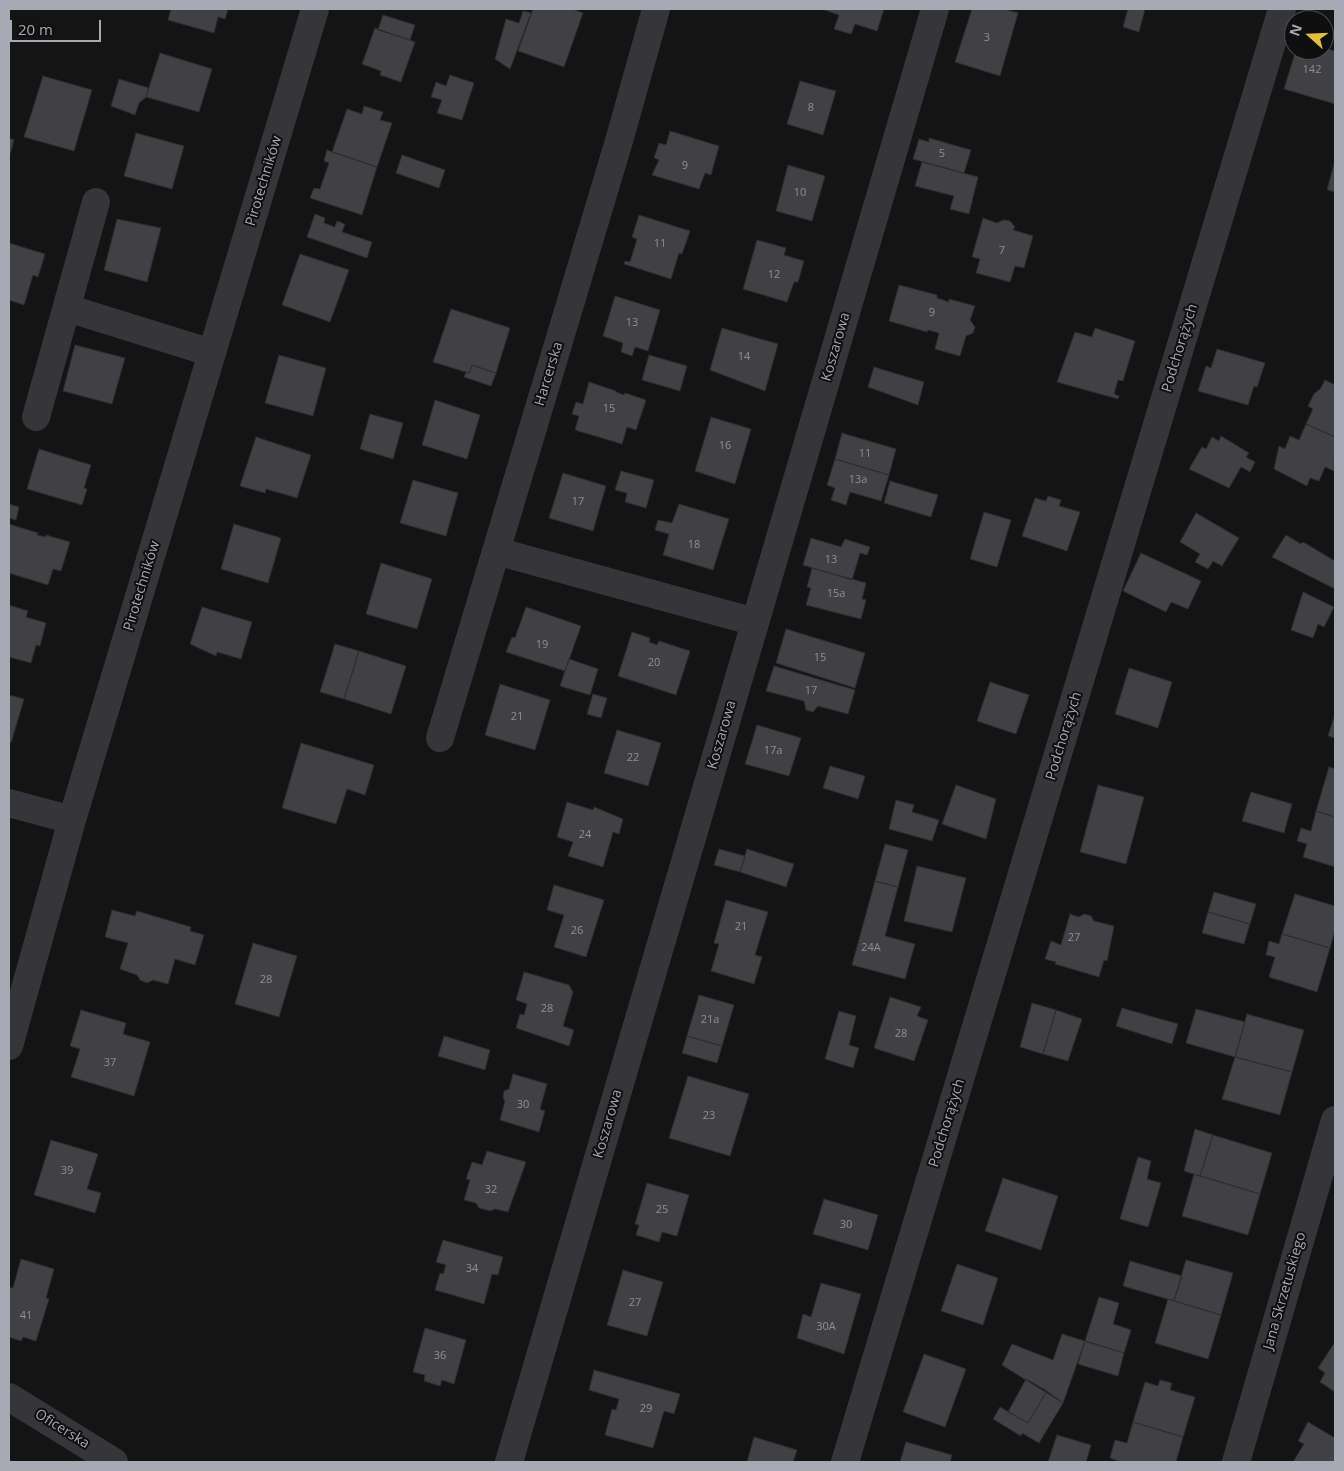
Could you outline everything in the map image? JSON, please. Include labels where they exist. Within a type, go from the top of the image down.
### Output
[{"type":"street","name":"Pirotechników","points":[[9,1046],[72,820],[315,9]]},
{"type":"street","name":"Harcerska","points":[[440,738],[619,141],[656,9]]},
{"type":"street","name":"Koszarowa","points":[[509,1462],[935,9]]},
{"type":"street","name":"Podchorążych","points":[[846,1462],[1282,9]]},
{"type":"street","points":[[36,417],[96,202]]},
{"type":"street","points":[[66,308],[212,353]]},
{"type":"street","points":[[496,551],[755,622]]},
{"type":"street","points":[[9,802],[72,820]]},
{"type":"street","name":"Jana Skrzetuskiego","points":[[1236,1462],[1335,1120]]},
{"type":"street","name":"Oficerska","points":[[9,1397],[114,1462]]},
{"type":"building","points":[[171,9],[228,9],[225,19],[218,17],[214,33],[168,20]]},
{"type":"building","points":[[533,9],[572,9],[583,13],[564,67],[518,51]]},
{"type":"building","points":[[822,9],[884,9],[877,31],[855,24],[851,34],[834,29],[839,15]]},
{"type":"building","points":[[972,9],[1004,9],[1018,13],[1000,76],[955,62]]},
{"type":"building","points":[[1128,9],[1145,9],[1139,32],[1123,27]]},
{"type":"building","points":[[523,11],[531,13],[510,69],[495,59],[506,19],[519,23]]},
{"type":"building","points":[[383,15],[415,25],[410,40],[378,30]]},
{"type":"building","points":[[375,28],[415,42],[401,82],[380,75],[381,71],[362,64]]},
{"type":"building","points":[[1335,51],[1335,104],[1284,89],[1293,60],[1334,60]]},
{"type":"building","points":[[160,53],[212,69],[199,112],[146,97]]},
{"type":"building","points":[[450,75],[474,83],[462,120],[437,113],[442,100],[431,97],[436,82],[446,86]]},
{"type":"building","points":[[43,76],[92,90],[74,151],[24,137]]},
{"type":"building","points":[[119,79],[149,88],[146,97],[139,103],[135,115],[111,106]]},
{"type":"building","points":[[800,81],[836,91],[823,135],[787,124]]},
{"type":"building","points":[[364,106],[383,112],[380,120],[392,123],[377,167],[332,152],[347,109],[362,114]]},
{"type":"building","points":[[670,131],[719,146],[711,175],[705,173],[699,189],[652,175],[659,160],[654,158],[659,143],[666,145]]},
{"type":"building","points":[[136,133],[184,146],[172,189],[124,176]]},
{"type":"building","points":[[9,138],[14,140],[9,158]]},
{"type":"building","points":[[929,138],[971,150],[964,173],[913,159],[919,139],[929,142]]},
{"type":"building","points":[[327,150],[377,167],[362,215],[310,198],[314,188],[320,189],[329,163],[324,161]]},
{"type":"building","points":[[402,155],[445,170],[439,188],[396,173]]},
{"type":"building","points":[[1335,160],[1335,192],[1327,190]]},
{"type":"building","points":[[922,162],[978,177],[969,214],[950,209],[954,196],[915,186]]},
{"type":"building","points":[[788,165],[825,176],[812,221],[776,211]]},
{"type":"building","points":[[315,214],[325,218],[324,223],[335,227],[337,221],[345,224],[342,232],[372,242],[367,258],[307,237]]},
{"type":"building","points":[[639,215],[690,231],[682,254],[679,253],[671,279],[624,264],[625,261],[630,262],[637,239],[632,237]]},
{"type":"building","points":[[983,218],[997,223],[1003,220],[1010,221],[1015,227],[1013,230],[1033,236],[1024,268],[1015,266],[1010,282],[976,273],[980,259],[972,257]]},
{"type":"building","points":[[117,219],[161,228],[147,282],[104,270]]},
{"type":"building","points":[[757,240],[786,248],[784,255],[804,261],[798,282],[794,282],[787,302],[743,289]]},
{"type":"building","points":[[9,243],[45,254],[38,277],[33,275],[24,305],[9,300]]},
{"type":"building","points":[[300,254],[349,270],[330,322],[282,305]]},
{"type":"building","points":[[899,285],[937,295],[937,298],[949,302],[949,299],[975,306],[970,320],[975,327],[973,333],[966,336],[960,356],[935,349],[939,333],[928,330],[927,332],[889,321]]},
{"type":"building","points":[[615,296],[660,310],[648,351],[635,347],[632,356],[621,352],[623,343],[603,336]]},
{"type":"building","points":[[451,309],[510,328],[496,373],[472,365],[469,373],[433,362]]},
{"type":"building","points":[[722,328],[778,344],[765,391],[710,370]]},
{"type":"building","points":[[1095,328],[1135,341],[1123,381],[1118,380],[1114,394],[1119,396],[1118,399],[1057,382],[1075,332],[1092,337]]},
{"type":"building","points":[[75,345],[125,358],[112,404],[63,391]]},
{"type":"building","points":[[1217,349],[1265,363],[1257,387],[1254,386],[1248,405],[1198,391],[1206,366],[1211,368]]},
{"type":"building","points":[[279,355],[326,368],[313,416],[265,403]]},
{"type":"building","points":[[649,355],[687,366],[680,391],[642,380]]},
{"type":"building","points":[[472,365],[496,373],[491,386],[464,377],[466,372],[469,373]]},
{"type":"building","points":[[874,367],[924,382],[918,405],[868,387]]},
{"type":"building","points":[[1325,380],[1335,385],[1335,437],[1306,424],[1313,409],[1308,406],[1314,394],[1321,388]]},
{"type":"building","points":[[589,382],[624,395],[625,393],[646,400],[636,430],[627,427],[622,444],[575,430],[579,416],[572,414],[576,402],[583,404]]},
{"type":"building","points":[[435,400],[480,415],[467,459],[422,445]]},
{"type":"building","points":[[370,414],[403,423],[393,459],[360,449]]},
{"type":"building","points":[[711,417],[751,429],[735,484],[695,471]]},
{"type":"building","points":[[1306,424],[1335,437],[1334,471],[1325,467],[1319,481],[1310,478],[1307,486],[1274,469],[1279,446],[1285,449],[1290,436],[1299,440]]},
{"type":"building","points":[[842,433],[896,449],[889,475],[835,459]]},
{"type":"building","points":[[1221,436],[1249,453],[1246,457],[1255,462],[1250,472],[1241,467],[1229,488],[1189,469],[1202,447],[1206,449],[1212,437],[1219,441]]},
{"type":"building","points":[[256,437],[311,455],[297,498],[266,489],[265,493],[240,486]]},
{"type":"building","points":[[39,449],[91,465],[84,488],[87,489],[82,505],[27,489]]},
{"type":"building","points":[[835,459],[889,475],[881,501],[850,492],[846,505],[831,500],[835,488],[827,485]]},
{"type":"building","points":[[621,471],[654,480],[646,508],[625,502],[627,493],[615,490]]},
{"type":"building","points":[[563,473],[606,486],[593,531],[549,518]]},
{"type":"building","points":[[413,480],[458,493],[446,536],[400,523]]},
{"type":"building","points":[[890,481],[938,495],[931,517],[884,503]]},
{"type":"building","points":[[1048,496],[1061,500],[1059,506],[1080,512],[1067,551],[1022,536],[1035,498],[1046,501]]},
{"type":"building","points":[[9,504],[19,507],[16,520],[9,518]]},
{"type":"building","points":[[679,504],[729,519],[713,570],[663,555],[669,534],[655,530],[658,520],[672,523]]},
{"type":"building","points":[[984,512],[1011,520],[997,567],[970,559]]},
{"type":"building","points":[[1196,513],[1239,538],[1222,566],[1213,561],[1208,569],[1195,562],[1200,554],[1180,542]]},
{"type":"building","points":[[9,524],[38,533],[37,535],[45,537],[46,535],[70,542],[61,571],[53,569],[48,585],[9,573]]},
{"type":"building","points":[[234,524],[281,538],[268,583],[221,569]]},
{"type":"building","points":[[1286,535],[1301,544],[1303,542],[1335,561],[1335,589],[1272,557]]},
{"type":"building","points":[[811,538],[841,547],[845,539],[870,547],[867,555],[860,553],[852,580],[803,565]]},
{"type":"building","points":[[1141,553],[1201,581],[1188,609],[1171,602],[1166,612],[1123,591]]},
{"type":"building","points":[[381,563],[432,579],[417,629],[366,614]]},
{"type":"building","points":[[812,568],[866,583],[862,599],[866,600],[861,619],[806,605],[811,588],[807,587]]},
{"type":"building","points":[[1303,592],[1334,607],[1324,627],[1318,624],[1313,638],[1291,630]]},
{"type":"building","points":[[9,605],[28,611],[26,617],[46,623],[40,646],[36,645],[31,663],[9,657]]},
{"type":"building","points":[[202,607],[252,622],[241,659],[217,652],[216,656],[190,644]]},
{"type":"building","points":[[526,607],[581,626],[565,671],[506,652],[512,637],[515,638]]},
{"type":"building","points":[[786,629],[865,653],[855,688],[776,663]]},
{"type":"building","points":[[632,632],[650,638],[649,642],[657,645],[659,641],[690,651],[676,695],[618,676]]},
{"type":"building","points":[[335,644],[359,651],[344,699],[320,692]]},
{"type":"building","points":[[359,651],[406,666],[391,714],[344,699]]},
{"type":"building","points":[[569,659],[598,669],[590,695],[560,686]]},
{"type":"building","points":[[774,666],[855,690],[848,714],[818,706],[813,712],[806,710],[804,701],[766,691]]},
{"type":"building","points":[[1129,668],[1172,682],[1158,728],[1115,714]]},
{"type":"building","points":[[990,682],[1029,695],[1016,734],[977,721]]},
{"type":"building","points":[[500,684],[550,700],[535,750],[485,735]]},
{"type":"building","points":[[593,694],[607,698],[601,718],[587,714]]},
{"type":"building","points":[[9,695],[24,699],[11,743],[9,742]]},
{"type":"building","points":[[1335,714],[1335,738],[1328,736]]},
{"type":"building","points":[[757,725],[801,738],[789,776],[745,764]]},
{"type":"building","points":[[617,730],[661,743],[648,786],[604,773]]},
{"type":"building","points":[[301,743],[374,765],[365,795],[347,789],[336,824],[282,808]]},
{"type":"building","points":[[830,766],[865,776],[858,799],[823,788]]},
{"type":"building","points":[[1329,767],[1335,769],[1335,817],[1316,811]]},
{"type":"building","points":[[956,785],[996,799],[986,839],[942,824]]},
{"type":"building","points":[[1098,785],[1144,797],[1126,864],[1080,852]]},
{"type":"building","points":[[1251,792],[1292,804],[1284,833],[1242,821]]},
{"type":"building","points":[[896,800],[914,805],[912,812],[939,820],[932,841],[889,829]]},
{"type":"building","points":[[567,802],[593,810],[594,807],[623,819],[619,834],[613,832],[603,867],[568,856],[573,842],[557,837]]},
{"type":"building","points":[[1316,811],[1335,817],[1335,867],[1303,857],[1307,844],[1297,841],[1301,828],[1311,831]]},
{"type":"building","points":[[885,844],[908,850],[898,887],[875,881]]},
{"type":"building","points":[[719,849],[745,856],[740,872],[714,865]]},
{"type":"building","points":[[747,849],[794,864],[786,887],[740,872]]},
{"type":"building","points":[[917,866],[966,878],[952,932],[904,921]]},
{"type":"building","points":[[875,881],[898,887],[885,936],[915,944],[905,979],[852,965]]},
{"type":"building","points":[[554,885],[604,900],[586,957],[554,947],[564,915],[547,910]]},
{"type":"building","points":[[1214,892],[1256,904],[1250,924],[1208,912]]},
{"type":"building","points":[[1295,894],[1335,906],[1335,930],[1330,948],[1282,934]]},
{"type":"building","points":[[726,900],[768,912],[755,955],[762,957],[754,984],[711,971],[719,944],[714,943]]},
{"type":"building","points":[[112,910],[135,916],[137,911],[191,927],[190,931],[204,935],[195,965],[175,959],[168,984],[153,980],[147,983],[140,980],[137,975],[120,969],[128,943],[105,937]]},
{"type":"building","points":[[1208,912],[1250,924],[1244,944],[1202,933]]},
{"type":"building","points":[[1070,914],[1079,917],[1084,914],[1091,916],[1094,921],[1114,926],[1107,961],[1104,960],[1099,977],[1055,964],[1056,962],[1045,959],[1051,941],[1061,945]]},
{"type":"building","points":[[1282,934],[1330,948],[1317,992],[1269,977],[1275,957],[1266,955],[1269,941],[1279,944]]},
{"type":"building","points":[[253,943],[297,956],[279,1017],[235,1004]]},
{"type":"building","points":[[524,972],[569,985],[573,992],[563,1026],[574,1030],[569,1046],[516,1028],[520,1014],[524,1015],[527,1004],[516,1000]]},
{"type":"building","points":[[699,995],[734,1005],[722,1046],[687,1036]]},
{"type":"building","points":[[890,997],[921,1007],[917,1016],[928,1020],[914,1061],[874,1048]]},
{"type":"building","points":[[1032,1003],[1056,1010],[1043,1054],[1020,1047]]},
{"type":"building","points":[[1122,1008],[1178,1024],[1172,1044],[1116,1026]]},
{"type":"building","points":[[1196,1009],[1245,1022],[1235,1057],[1186,1043]]},
{"type":"building","points":[[81,1010],[126,1023],[123,1034],[150,1042],[134,1096],[71,1077],[80,1049],[70,1046]]},
{"type":"building","points":[[1056,1010],[1082,1019],[1068,1061],[1043,1054]]},
{"type":"building","points":[[839,1011],[856,1016],[849,1045],[859,1048],[853,1068],[825,1059]]},
{"type":"building","points":[[1247,1014],[1304,1030],[1292,1072],[1235,1057]]},
{"type":"building","points":[[444,1036],[490,1050],[485,1070],[438,1056]]},
{"type":"building","points":[[687,1036],[722,1046],[717,1063],[682,1053]]},
{"type":"building","points":[[1235,1057],[1292,1072],[1280,1115],[1222,1099]]},
{"type":"building","points":[[513,1074],[547,1084],[540,1109],[545,1111],[539,1132],[500,1120],[505,1101],[503,1098],[504,1091],[509,1089]]},
{"type":"building","points":[[688,1076],[749,1094],[730,1156],[669,1138]]},
{"type":"building","points":[[1195,1129],[1213,1135],[1200,1176],[1184,1171]]},
{"type":"building","points":[[1213,1135],[1272,1153],[1260,1194],[1200,1176]]},
{"type":"building","points":[[51,1140],[98,1154],[87,1189],[101,1193],[95,1213],[34,1195]]},
{"type":"building","points":[[487,1151],[526,1162],[508,1212],[479,1208],[476,1203],[464,1200],[470,1180],[466,1179],[472,1162],[482,1165]]},
{"type":"building","points":[[1138,1157],[1151,1161],[1147,1179],[1161,1183],[1148,1227],[1120,1219]]},
{"type":"building","points":[[1194,1174],[1260,1194],[1248,1235],[1182,1216]]},
{"type":"building","points":[[1003,1178],[1058,1196],[1041,1250],[985,1231]]},
{"type":"building","points":[[647,1183],[689,1195],[677,1236],[662,1232],[659,1242],[636,1235],[639,1225],[635,1224]]},
{"type":"building","points":[[824,1199],[878,1215],[868,1250],[813,1234]]},
{"type":"building","points":[[443,1240],[503,1257],[498,1275],[492,1274],[484,1304],[435,1290],[440,1273],[443,1274],[446,1265],[436,1262]]},
{"type":"building","points":[[21,1259],[54,1269],[46,1298],[49,1299],[36,1341],[23,1337],[21,1341],[9,1337],[9,1287],[13,1288]]},
{"type":"building","points":[[1186,1260],[1233,1273],[1221,1315],[1174,1301]]},
{"type":"building","points":[[1130,1261],[1182,1276],[1174,1301],[1123,1286]]},
{"type":"building","points":[[957,1264],[998,1278],[983,1325],[941,1311]]},
{"type":"building","points":[[623,1270],[663,1282],[647,1336],[607,1325]]},
{"type":"building","points":[[821,1283],[861,1294],[844,1354],[797,1338],[803,1314],[811,1317]]},
{"type":"building","points":[[1099,1297],[1119,1303],[1113,1324],[1131,1330],[1124,1353],[1085,1341]]},
{"type":"building","points":[[1168,1299],[1221,1315],[1208,1359],[1155,1343]]},
{"type":"building","points":[[425,1328],[466,1340],[454,1384],[442,1380],[440,1386],[424,1381],[425,1375],[413,1372]]},
{"type":"building","points":[[1062,1334],[1085,1341],[1063,1403],[1002,1365],[1012,1344],[1053,1360]]},
{"type":"building","points":[[1085,1341],[1124,1353],[1118,1376],[1078,1364]]},
{"type":"building","points":[[1335,1342],[1335,1392],[1320,1382],[1325,1373],[1318,1368]]},
{"type":"building","points":[[924,1354],[966,1369],[945,1427],[903,1412]]},
{"type":"building","points":[[594,1370],[680,1394],[674,1414],[664,1411],[653,1448],[605,1435],[612,1409],[616,1410],[619,1399],[589,1390]]},
{"type":"building","points":[[1026,1379],[1047,1391],[1028,1423],[1008,1412]]},
{"type":"building","points":[[1160,1380],[1172,1383],[1170,1390],[1195,1397],[1183,1437],[1133,1422],[1145,1382],[1158,1386]]},
{"type":"building","points":[[1047,1391],[1063,1403],[1039,1443],[1022,1433],[1021,1436],[993,1419],[1000,1407],[1028,1423]]},
{"type":"building","points":[[1133,1422],[1183,1437],[1176,1462],[1121,1462],[1110,1458],[1115,1440],[1127,1443]]},
{"type":"building","points":[[1308,1422],[1335,1438],[1335,1462],[1293,1462],[1304,1444],[1298,1441]]},
{"type":"building","points":[[1057,1435],[1091,1445],[1086,1462],[1048,1462]]},
{"type":"building","points":[[754,1437],[797,1450],[793,1462],[747,1462]]},
{"type":"building","points":[[906,1442],[952,1455],[950,1462],[900,1462]]}]
